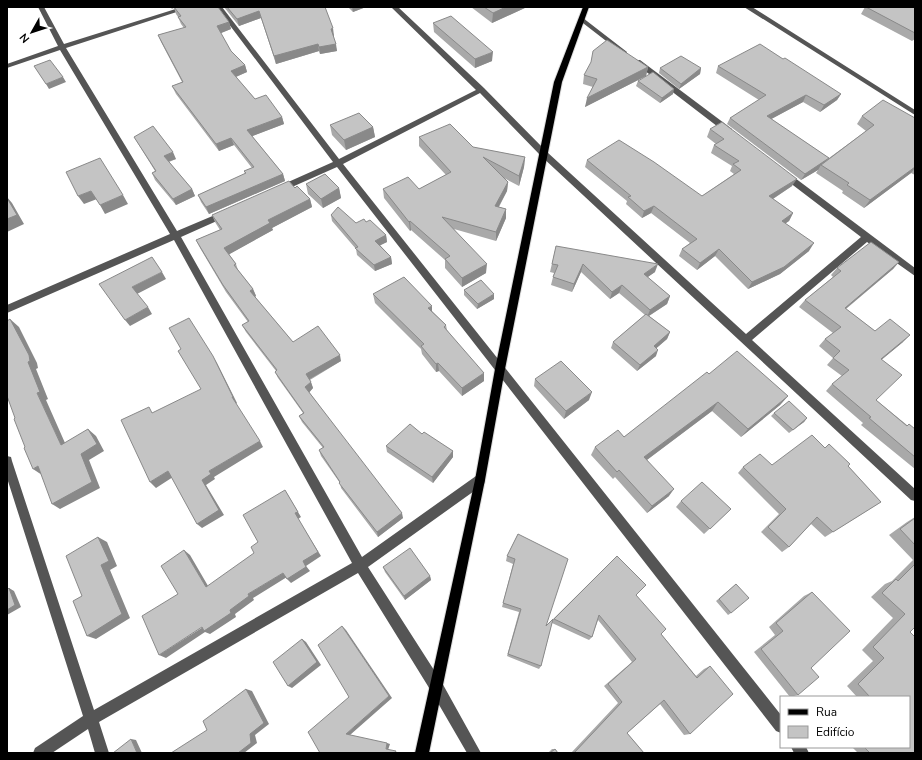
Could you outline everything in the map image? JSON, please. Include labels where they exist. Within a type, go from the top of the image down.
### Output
[{"type":"main road","points":[[422,753],[480,480],[500,369],[558,82],[586,7]]},
{"type":"street","points":[[41,7],[62,47],[176,236],[360,566],[436,686],[474,753]]},
{"type":"street","points":[[7,66],[189,7]]},
{"type":"street","points":[[219,7],[338,163],[780,725]]},
{"type":"street","points":[[394,7],[481,90],[544,154],[915,496]]},
{"type":"street","points":[[747,7],[915,113]]},
{"type":"street","points":[[581,19],[734,135]]},
{"type":"street","points":[[268,195],[338,163],[481,90]]},
{"type":"street","points":[[778,169],[915,273]]},
{"type":"street","points":[[7,309],[232,211]]},
{"type":"street","points":[[745,340],[868,237]]},
{"type":"street","points":[[7,461],[102,753]]},
{"type":"street","points":[[40,753],[91,719],[360,566],[480,480]]},
{"type":"building","points":[[174,7],[218,7],[229,22],[217,26],[231,51],[245,65],[231,71],[255,99],[266,95],[282,117],[247,130],[283,174],[206,207],[198,195],[246,173],[244,171],[254,167],[231,138],[216,144],[172,86],[183,82],[158,35],[186,27],[178,17],[181,16]]},
{"type":"building","points":[[227,7],[325,7],[333,28],[331,29],[336,44],[319,47],[318,44],[274,56],[259,11],[237,19]]},
{"type":"building","points":[[484,7],[506,7],[493,13]]},
{"type":"building","points":[[866,7],[915,7],[915,33]]},
{"type":"building","points":[[451,16],[493,52],[475,59],[433,23]]},
{"type":"building","points":[[607,40],[648,67],[587,98],[597,79],[584,75],[591,62],[593,51]]},
{"type":"building","points":[[760,44],[783,59],[785,58],[841,94],[824,105],[806,95],[767,116],[829,158],[805,174],[730,118],[766,95],[718,66]]},
{"type":"building","points":[[681,56],[701,68],[681,84],[660,68]]},
{"type":"building","points":[[50,60],[63,77],[46,84],[34,66]]},
{"type":"building","points":[[653,72],[674,89],[662,98],[638,81]]},
{"type":"building","points":[[883,100],[915,118],[915,167],[870,200],[847,185],[849,183],[821,165],[874,125],[862,116]]},
{"type":"building","points":[[359,113],[373,127],[344,140],[330,125]]},
{"type":"building","points":[[722,122],[797,179],[769,196],[793,213],[782,221],[814,243],[784,267],[752,282],[719,249],[700,263],[682,249],[697,239],[654,206],[644,211],[628,197],[631,196],[587,160],[619,140],[654,162],[702,196],[741,170],[733,164],[739,161],[714,145],[724,139],[710,129]]},
{"type":"building","points":[[450,124],[473,147],[525,157],[519,176],[483,157],[508,182],[495,206],[506,209],[496,232],[442,217],[487,264],[462,278],[445,259],[450,256],[410,221],[409,222],[383,189],[408,177],[419,189],[451,172],[419,137]]},
{"type":"building","points":[[153,126],[173,152],[164,156],[192,189],[173,199],[152,173],[156,171],[134,137]]},
{"type":"building","points":[[100,158],[123,195],[100,205],[91,191],[78,196],[66,172]]},
{"type":"building","points":[[325,174],[339,188],[321,199],[306,184]]},
{"type":"building","points":[[289,181],[295,188],[297,186],[310,199],[268,220],[270,223],[224,248],[236,264],[234,265],[253,289],[250,291],[293,342],[318,326],[340,355],[306,374],[311,382],[305,387],[402,513],[377,532],[339,483],[340,482],[319,450],[324,447],[299,416],[304,413],[275,372],[277,370],[242,325],[249,321],[223,285],[196,240],[222,229],[212,215]]},
{"type":"building","points":[[7,198],[17,215],[7,219]]},
{"type":"building","points":[[338,207],[356,223],[364,219],[366,222],[370,220],[386,235],[375,241],[391,257],[374,265],[355,248],[358,247],[331,215]]},
{"type":"building","points":[[871,242],[899,262],[845,308],[875,331],[890,319],[910,335],[881,359],[902,375],[876,400],[907,426],[909,424],[915,429],[915,457],[832,384],[849,370],[833,358],[840,351],[825,339],[841,327],[805,300],[841,271],[837,268]]},
{"type":"building","points":[[556,246],[658,264],[644,274],[670,296],[650,310],[622,285],[612,292],[583,264],[574,284],[553,277],[558,265],[552,264]]},
{"type":"building","points":[[152,257],[162,272],[132,287],[148,307],[125,320],[99,284]]},
{"type":"building","points":[[404,277],[432,306],[428,308],[446,325],[444,327],[484,373],[462,388],[438,363],[436,364],[421,346],[424,344],[373,294]]},
{"type":"building","points":[[481,280],[494,294],[478,304],[464,290]]},
{"type":"building","points":[[646,314],[670,332],[654,346],[658,350],[640,365],[613,342]]},
{"type":"building","points":[[189,318],[213,356],[232,397],[260,441],[209,471],[211,474],[202,480],[219,510],[197,524],[168,471],[150,482],[121,420],[149,407],[152,413],[201,389],[178,351],[181,349],[169,328]]},
{"type":"building","points":[[10,319],[29,355],[30,361],[28,362],[40,392],[37,393],[61,445],[88,429],[97,444],[81,454],[92,482],[52,504],[38,466],[33,469],[24,448],[25,447],[7,396],[7,321]]},
{"type":"building","points":[[737,351],[788,396],[748,429],[718,402],[644,457],[674,489],[652,506],[619,470],[617,472],[595,447],[618,430],[624,437],[707,372],[709,374]]},
{"type":"building","points":[[561,361],[592,392],[566,411],[535,379]]},
{"type":"building","points":[[789,401],[807,418],[793,430],[774,413]]},
{"type":"building","points":[[410,424],[422,434],[424,432],[453,451],[432,477],[386,446]]},
{"type":"building","points":[[812,435],[825,448],[829,444],[850,464],[848,466],[881,502],[833,532],[817,517],[789,547],[768,527],[786,509],[743,467],[760,454],[772,465]]},
{"type":"building","points":[[702,482],[731,509],[710,529],[681,501]]},
{"type":"building","points":[[285,490],[298,512],[295,513],[318,552],[303,561],[306,567],[287,579],[283,573],[248,594],[249,596],[230,610],[231,613],[204,631],[202,627],[159,655],[142,616],[178,594],[161,566],[184,550],[206,587],[254,553],[251,547],[258,542],[243,515]]},
{"type":"building","points":[[915,518],[915,545],[900,529]]},
{"type":"building","points":[[518,534],[568,559],[546,626],[553,619],[541,666],[508,654],[521,609],[503,603],[515,559],[507,556]]},
{"type":"building","points":[[98,537],[109,561],[101,565],[122,614],[87,636],[73,601],[82,596],[66,556]]},
{"type":"building","points":[[410,548],[430,576],[404,596],[383,567]]},
{"type":"building","points":[[617,556],[646,585],[636,595],[666,629],[661,634],[697,678],[710,666],[733,694],[690,734],[664,700],[627,733],[644,753],[574,753],[622,702],[608,684],[636,659],[599,615],[592,637],[554,619]]},
{"type":"building","points":[[915,564],[915,627],[910,632],[915,637],[915,753],[870,753],[865,748],[910,748],[910,696],[869,696],[858,684],[884,658],[873,647],[905,614],[882,593],[896,579],[898,581]]},
{"type":"building","points":[[736,584],[749,598],[731,613],[719,599]]},
{"type":"building","points":[[9,588],[15,605],[7,610],[7,590]]},
{"type":"building","points":[[812,592],[850,631],[811,668],[819,677],[798,695],[761,649],[783,631],[776,623]]},
{"type":"building","points":[[342,626],[389,696],[346,734],[387,743],[386,749],[396,751],[395,753],[320,753],[308,732],[349,697],[318,645]]},
{"type":"building","points":[[302,639],[317,662],[288,686],[273,662]]},
{"type":"building","points":[[246,689],[264,723],[250,734],[251,743],[238,753],[171,753],[207,730],[203,721]]},
{"type":"building","points":[[131,739],[137,753],[113,753]]},
{"type":"building","points":[[555,749],[558,753],[550,753]]}]
